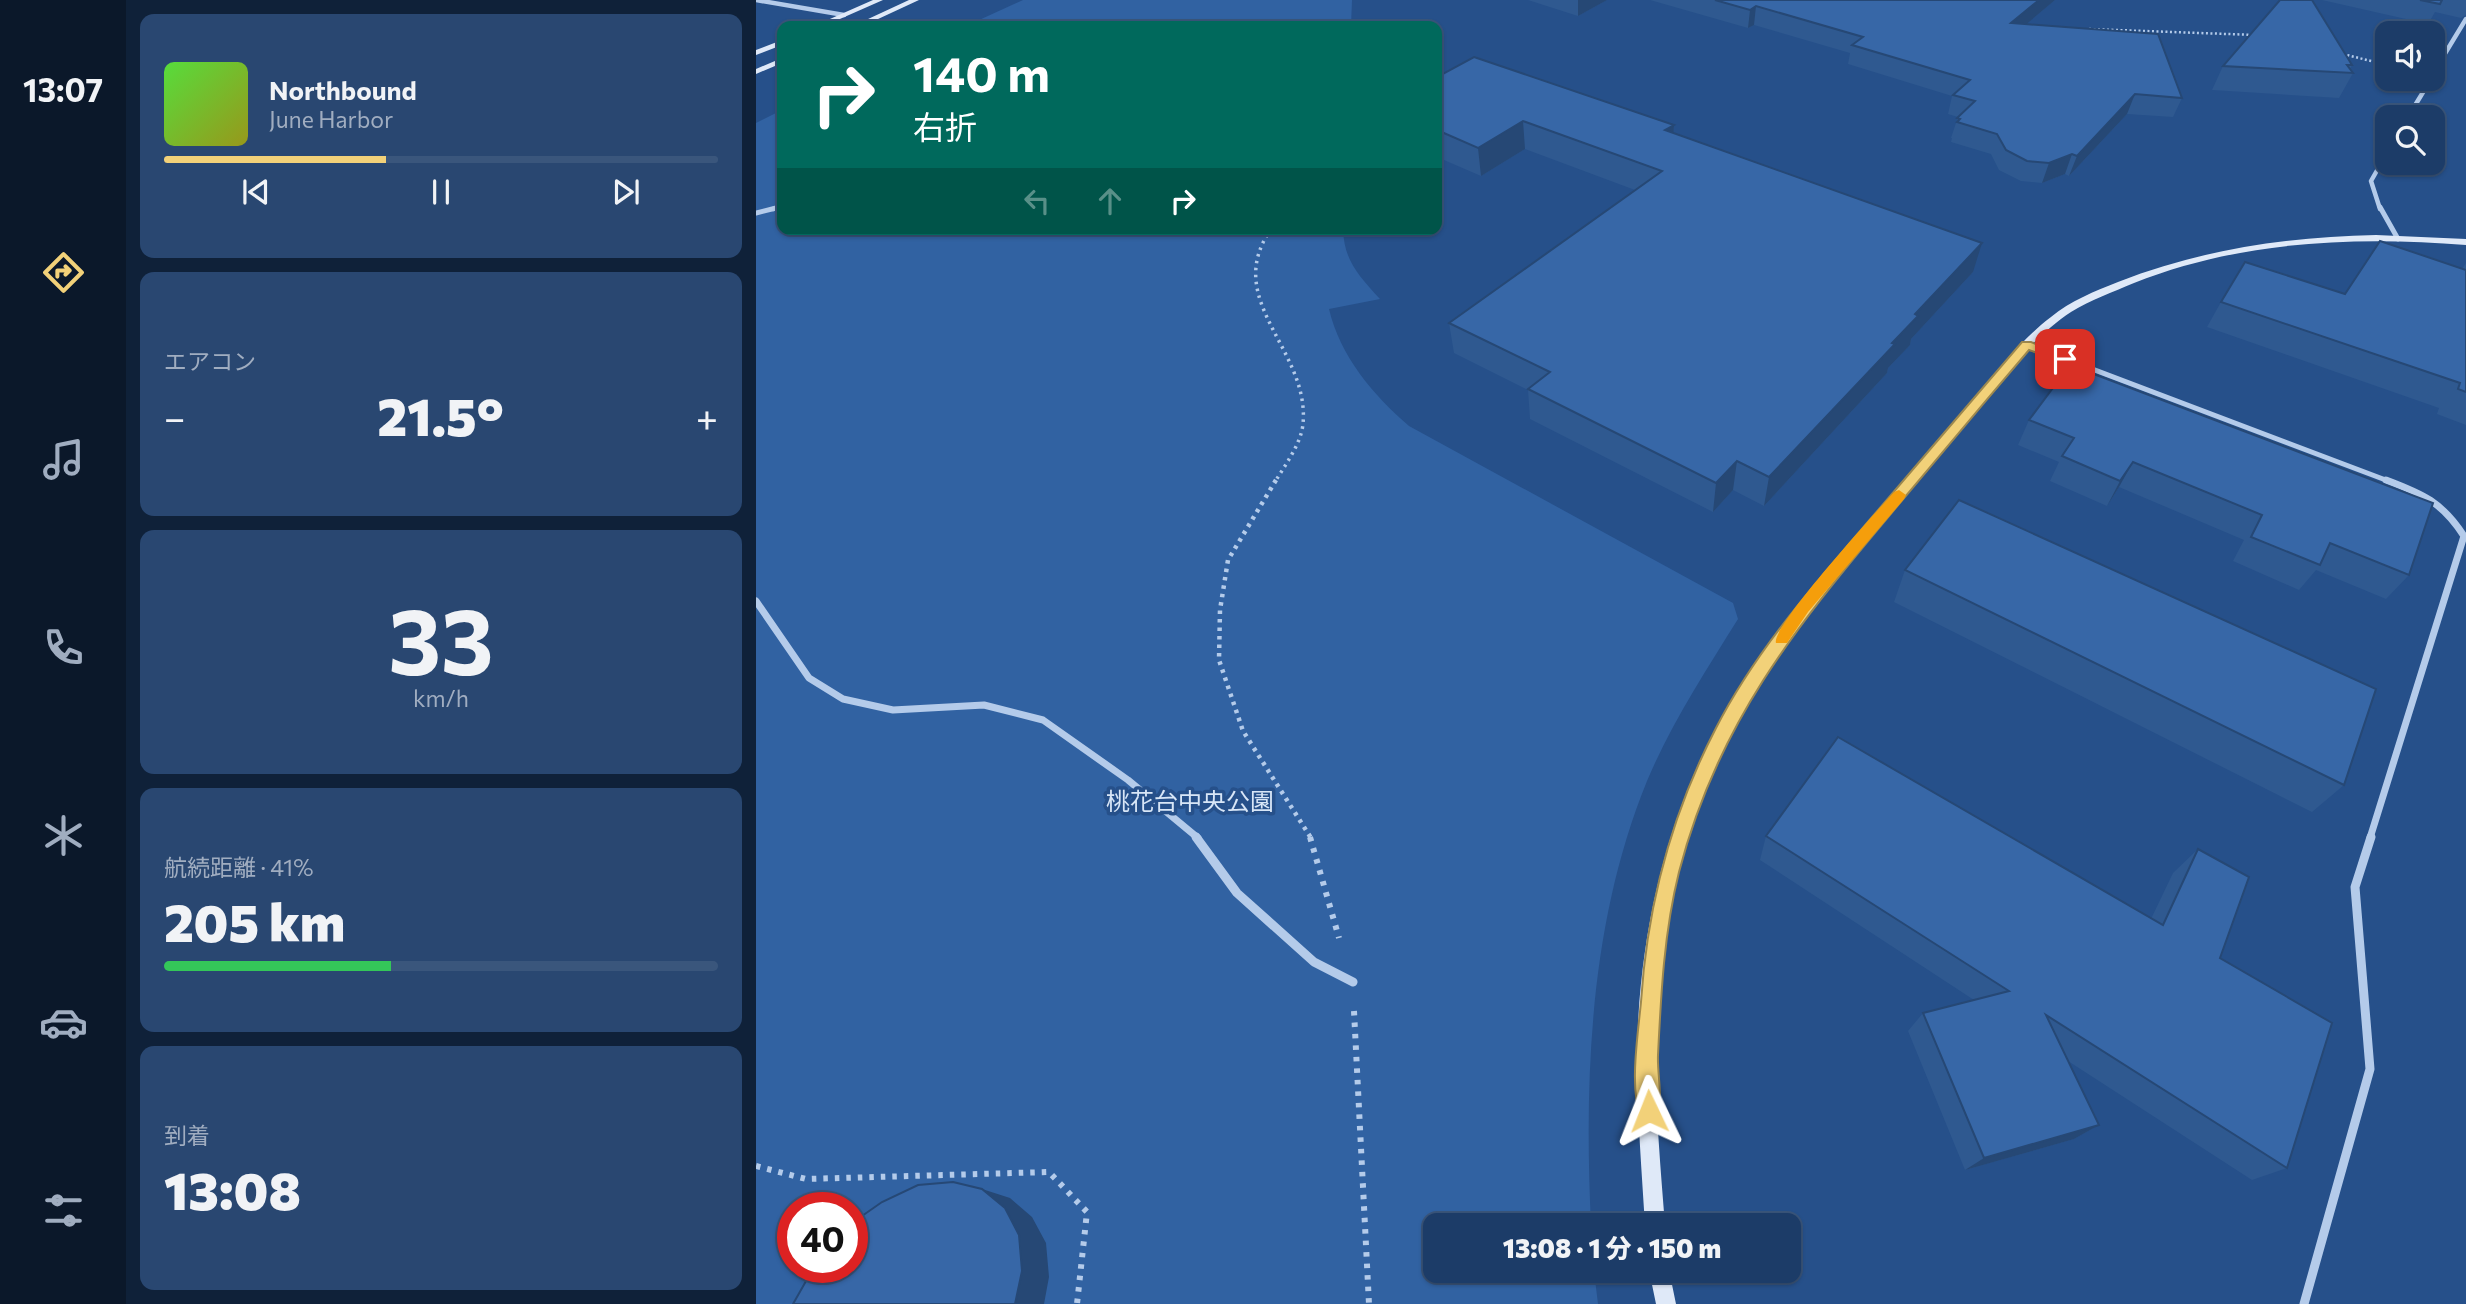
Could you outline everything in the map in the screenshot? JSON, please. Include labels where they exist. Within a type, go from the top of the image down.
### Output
[{"type":"street","points":[[756,0],[844,15]]},
{"type":"street","points":[[830,21],[879,0]]},
{"type":"street","points":[[868,21],[915,0]]},
{"type":"street","points":[[2445,55],[2466,19]]},
{"type":"street","points":[[756,53],[777,44]]},
{"type":"street","points":[[756,72],[777,62]]},
{"type":"street","points":[[2375,174],[2371,181],[2383,217],[2398,239]]},
{"type":"street","points":[[756,213],[777,208]]},
{"type":"street","points":[[1654,1213],[1647,1062],[1653,959],[1670,873],[1693,797],[1723,731],[1761,668],[1803,608],[2026,344],[2059,315],[2090,298],[2176,264],[2227,252],[2311,240],[2398,239],[2466,242]]},
{"type":"street","points":[[2026,344],[2426,495],[2450,514],[2464,536],[2355,887],[2370,1069],[2304,1304]]},
{"type":"street","points":[[756,601],[809,678],[843,699],[893,710],[984,705],[1043,720],[1128,780],[1193,832],[1237,893],[1314,962],[1353,982]]},
{"type":"street","points":[[1662,1283],[1666,1304]]},
{"type":"path","points":[[2078,29],[2261,36]]},
{"type":"path","points":[[2338,53],[2375,62]]},
{"type":"path","points":[[1267,235],[1254,269],[1255,290],[1298,378],[1303,404],[1303,427],[1294,449],[1228,560],[1220,610],[1219,660],[1243,731],[1281,795],[1313,841],[1353,982],[1369,1304]]},
{"type":"path","points":[[756,1166],[806,1179],[1049,1172],[1087,1212],[1077,1304]]},
{"type":"green space","points":[[1023,0],[1352,0],[1351,21],[977,21]]},
{"type":"green space","name":"桃花台中央公園","points":[[777,112],[777,235],[1344,235],[1346,250],[1359,275],[1380,299],[1329,309],[1341,343],[1360,374],[1396,414],[1409,426],[1733,603],[1738,619],[1689,698],[1656,760],[1628,834],[1613,888],[1602,944],[1591,1056],[1591,1213],[1423,1213],[1423,1283],[1595,1283],[1598,1304],[756,1304],[756,123]]},
{"type":"building","points":[[1715,0],[2039,0],[2011,23],[2158,34],[2182,98],[2135,94],[2077,156],[2072,154],[2049,163],[2027,161],[2006,150],[1997,134],[1957,122],[1960,119],[1957,118],[1975,101],[1953,95],[1970,80],[1852,45],[1863,37],[1756,6],[1750,10]]},
{"type":"building","points":[[2280,0],[2312,0],[2352,65],[2347,65],[2353,73],[2223,66]]},
{"type":"building","points":[[2420,0],[2442,0],[2440,4]]},
{"type":"building","points":[[1474,57],[1674,125],[1665,130],[1982,243],[1915,314],[1918,316],[1892,343],[1895,344],[1769,477],[1737,461],[1716,483],[1528,389],[1550,372],[1449,323],[1662,171],[1523,121],[1478,148],[1442,132],[1442,74]]},
{"type":"building","points":[[2380,241],[2466,270],[2466,392],[2458,389],[2460,383],[2221,302],[2245,262],[2345,294]]},
{"type":"building","points":[[2070,365],[2433,503],[2409,575],[2330,543],[2320,565],[2251,537],[2262,515],[2133,462],[2120,481],[2062,456],[2074,438],[2029,420]]},
{"type":"building","points":[[1959,500],[2376,689],[2344,785],[1905,570]]},
{"type":"building","points":[[1838,737],[2163,925],[2198,849],[2249,877],[2220,958],[2332,1023],[2287,1168],[2046,1015],[2099,1125],[1984,1158],[1923,1013],[2009,991],[1766,836]]},
{"type":"building","points":[[953,1182],[982,1189],[1005,1208],[1019,1235],[1022,1271],[1015,1304],[793,1304],[805,1283],[868,1283],[868,1212],[918,1185]]},
{"type":"slow traffic","points":[[1782,638],[1803,608],[1899,495]]},
{"type":"route","points":[[1649,1111],[1647,1062],[1653,959],[1670,873],[1693,797],[1723,731],[1761,668],[1803,608],[2026,344],[2065,359]]}]
